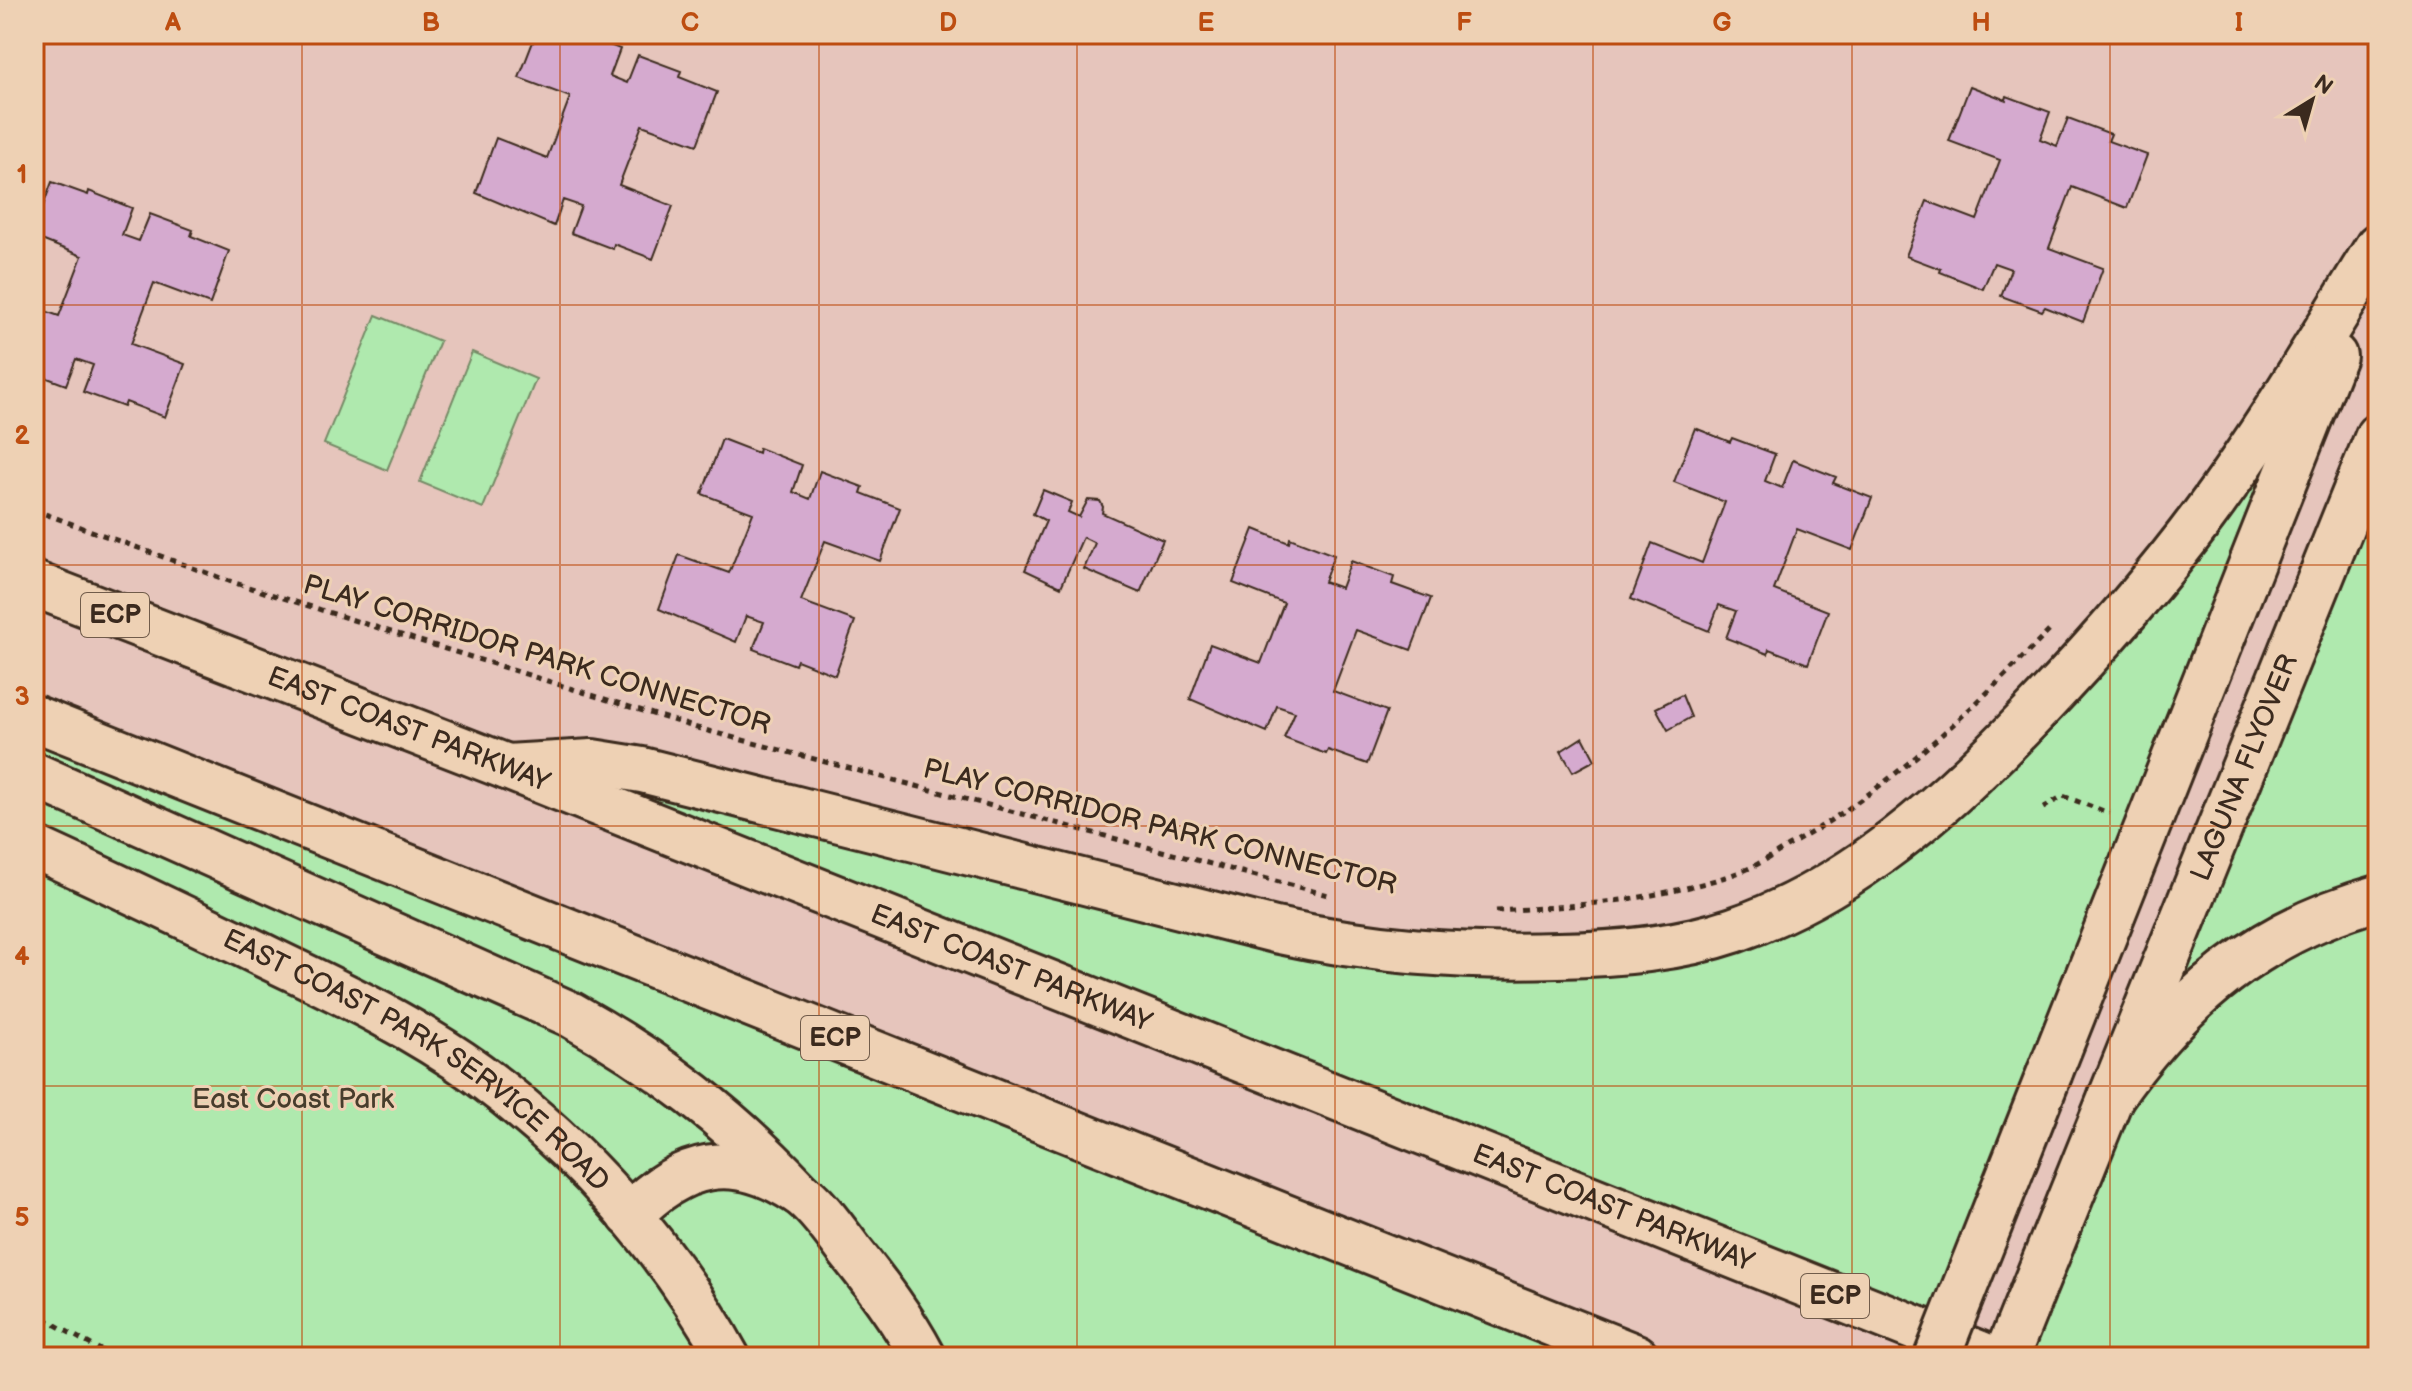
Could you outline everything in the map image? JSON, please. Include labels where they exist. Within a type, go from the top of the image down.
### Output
[{"type":"main road","points":[[507,767],[592,762],[642,770],[1261,927],[1373,949],[1470,956],[1585,955],[1634,951],[1731,931],[1774,915],[1818,892],[1897,838],[1980,769],[2055,691],[2203,517],[2293,385],[2373,238]]},
{"type":"main road","points":[[1937,1357],[2373,238]]},
{"type":"main road","name":"LAGUNA FLYOVER","points":[[2006,1357],[2378,436]]},
{"type":"main road","name":"EAST COAST PARKWAY","points":[[34,584],[507,767],[1988,1357]]},
{"type":"main road","name":"ECP","points":[[34,718],[1636,1357]]},
{"type":"main road","points":[[34,775],[570,1014],[643,1057],[687,1088],[745,1138],[800,1193],[868,1273],[923,1357]]},
{"type":"main road","points":[[2111,1097],[2165,1028],[2230,968],[2265,944],[2303,924],[2378,898]]},
{"type":"main road","points":[[630,1215],[669,1181],[710,1166],[753,1171],[800,1193]]},
{"type":"street","name":"EAST COAST PARK SERVICE ROAD","points":[[34,847],[332,989],[404,1027],[474,1071],[515,1102],[593,1174],[630,1215],[689,1293],[728,1357]]},
{"type":"path","points":[[2373,238],[2378,178]]},
{"type":"path","name":"PLAY CORRIDOR PARK CONNECTOR","points":[[34,510],[229,581],[697,728],[1340,898]]},
{"type":"path","points":[[1487,912],[1556,908],[1664,895],[1743,871],[1806,836],[1862,799],[1982,698],[2056,624]]},
{"type":"path","points":[[2043,808],[2063,796],[2123,818]]},
{"type":"path","points":[[34,1313],[113,1357]]},
{"type":"green space","points":[[2376,249],[1948,1340],[511,768],[591,763],[1421,954],[1774,916],[2056,692]]},
{"type":"green space","points":[[376,315],[440,341],[387,470],[324,444]]},
{"type":"green space","points":[[472,352],[536,379],[483,508],[420,482]]},
{"type":"green space","points":[[2378,438],[2378,1357],[2007,1357]]},
{"type":"green space","name":"East Coast Park","points":[[34,718],[1641,1357],[34,1357]]},
{"type":"building","points":[[536,34],[576,37],[581,34],[620,49],[610,76],[627,83],[638,55],[681,71],[679,77],[717,92],[697,145],[642,125],[619,185],[673,206],[653,259],[614,244],[613,249],[571,233],[581,206],[563,200],[554,226],[476,193],[496,138],[547,158],[570,97],[519,78]]},
{"type":"building","points":[[1970,86],[2050,112],[2040,139],[2057,146],[2068,118],[2111,134],[2108,141],[2147,155],[2127,208],[2072,187],[2049,248],[2103,268],[2083,322],[2045,307],[2042,311],[2001,296],[2011,269],[1994,263],[1983,289],[1906,256],[1927,201],[1977,220],[2000,160],[1949,141]]},
{"type":"building","points":[[52,182],[88,195],[89,191],[132,208],[122,235],[139,241],[150,214],[193,230],[191,236],[229,251],[210,304],[154,283],[131,344],[185,364],[165,417],[126,402],[124,407],[83,392],[93,365],[76,359],[66,385],[34,373],[34,307],[59,316],[82,256],[34,237]]},
{"type":"building","points":[[1695,428],[1730,442],[1732,438],[1775,454],[1765,481],[1782,488],[1793,460],[1836,477],[1833,483],[1872,498],[1852,550],[1797,529],[1774,590],[1828,611],[1808,664],[1769,649],[1768,654],[1726,638],[1736,611],[1719,605],[1709,631],[1631,599],[1652,543],[1702,563],[1725,502],[1674,482]]},
{"type":"building","points":[[722,439],[758,453],[759,448],[802,465],[793,492],[810,499],[820,471],[863,487],[861,493],[900,508],[880,561],[825,541],[801,601],[855,621],[835,675],[797,660],[795,665],[753,649],[764,622],[746,616],[736,642],[659,609],[679,555],[729,573],[753,513],[702,494]]},
{"type":"building","points":[[1043,490],[1072,502],[1068,512],[1079,517],[1088,500],[1100,501],[1102,513],[1163,540],[1140,593],[1084,569],[1095,543],[1083,537],[1061,587],[1025,570],[1046,521],[1033,514]]},
{"type":"building","points":[[1254,529],[1289,543],[1290,538],[1334,555],[1324,582],[1341,588],[1351,561],[1394,577],[1392,584],[1431,598],[1411,650],[1356,630],[1333,691],[1387,711],[1367,764],[1328,750],[1326,754],[1284,738],[1295,712],[1277,706],[1267,732],[1190,699],[1210,644],[1261,663],[1284,603],[1233,583]]},
{"type":"building","points":[[1682,695],[1691,717],[1668,730],[1656,708]]},
{"type":"building","points":[[1583,737],[1595,760],[1573,772],[1561,751]]}]
